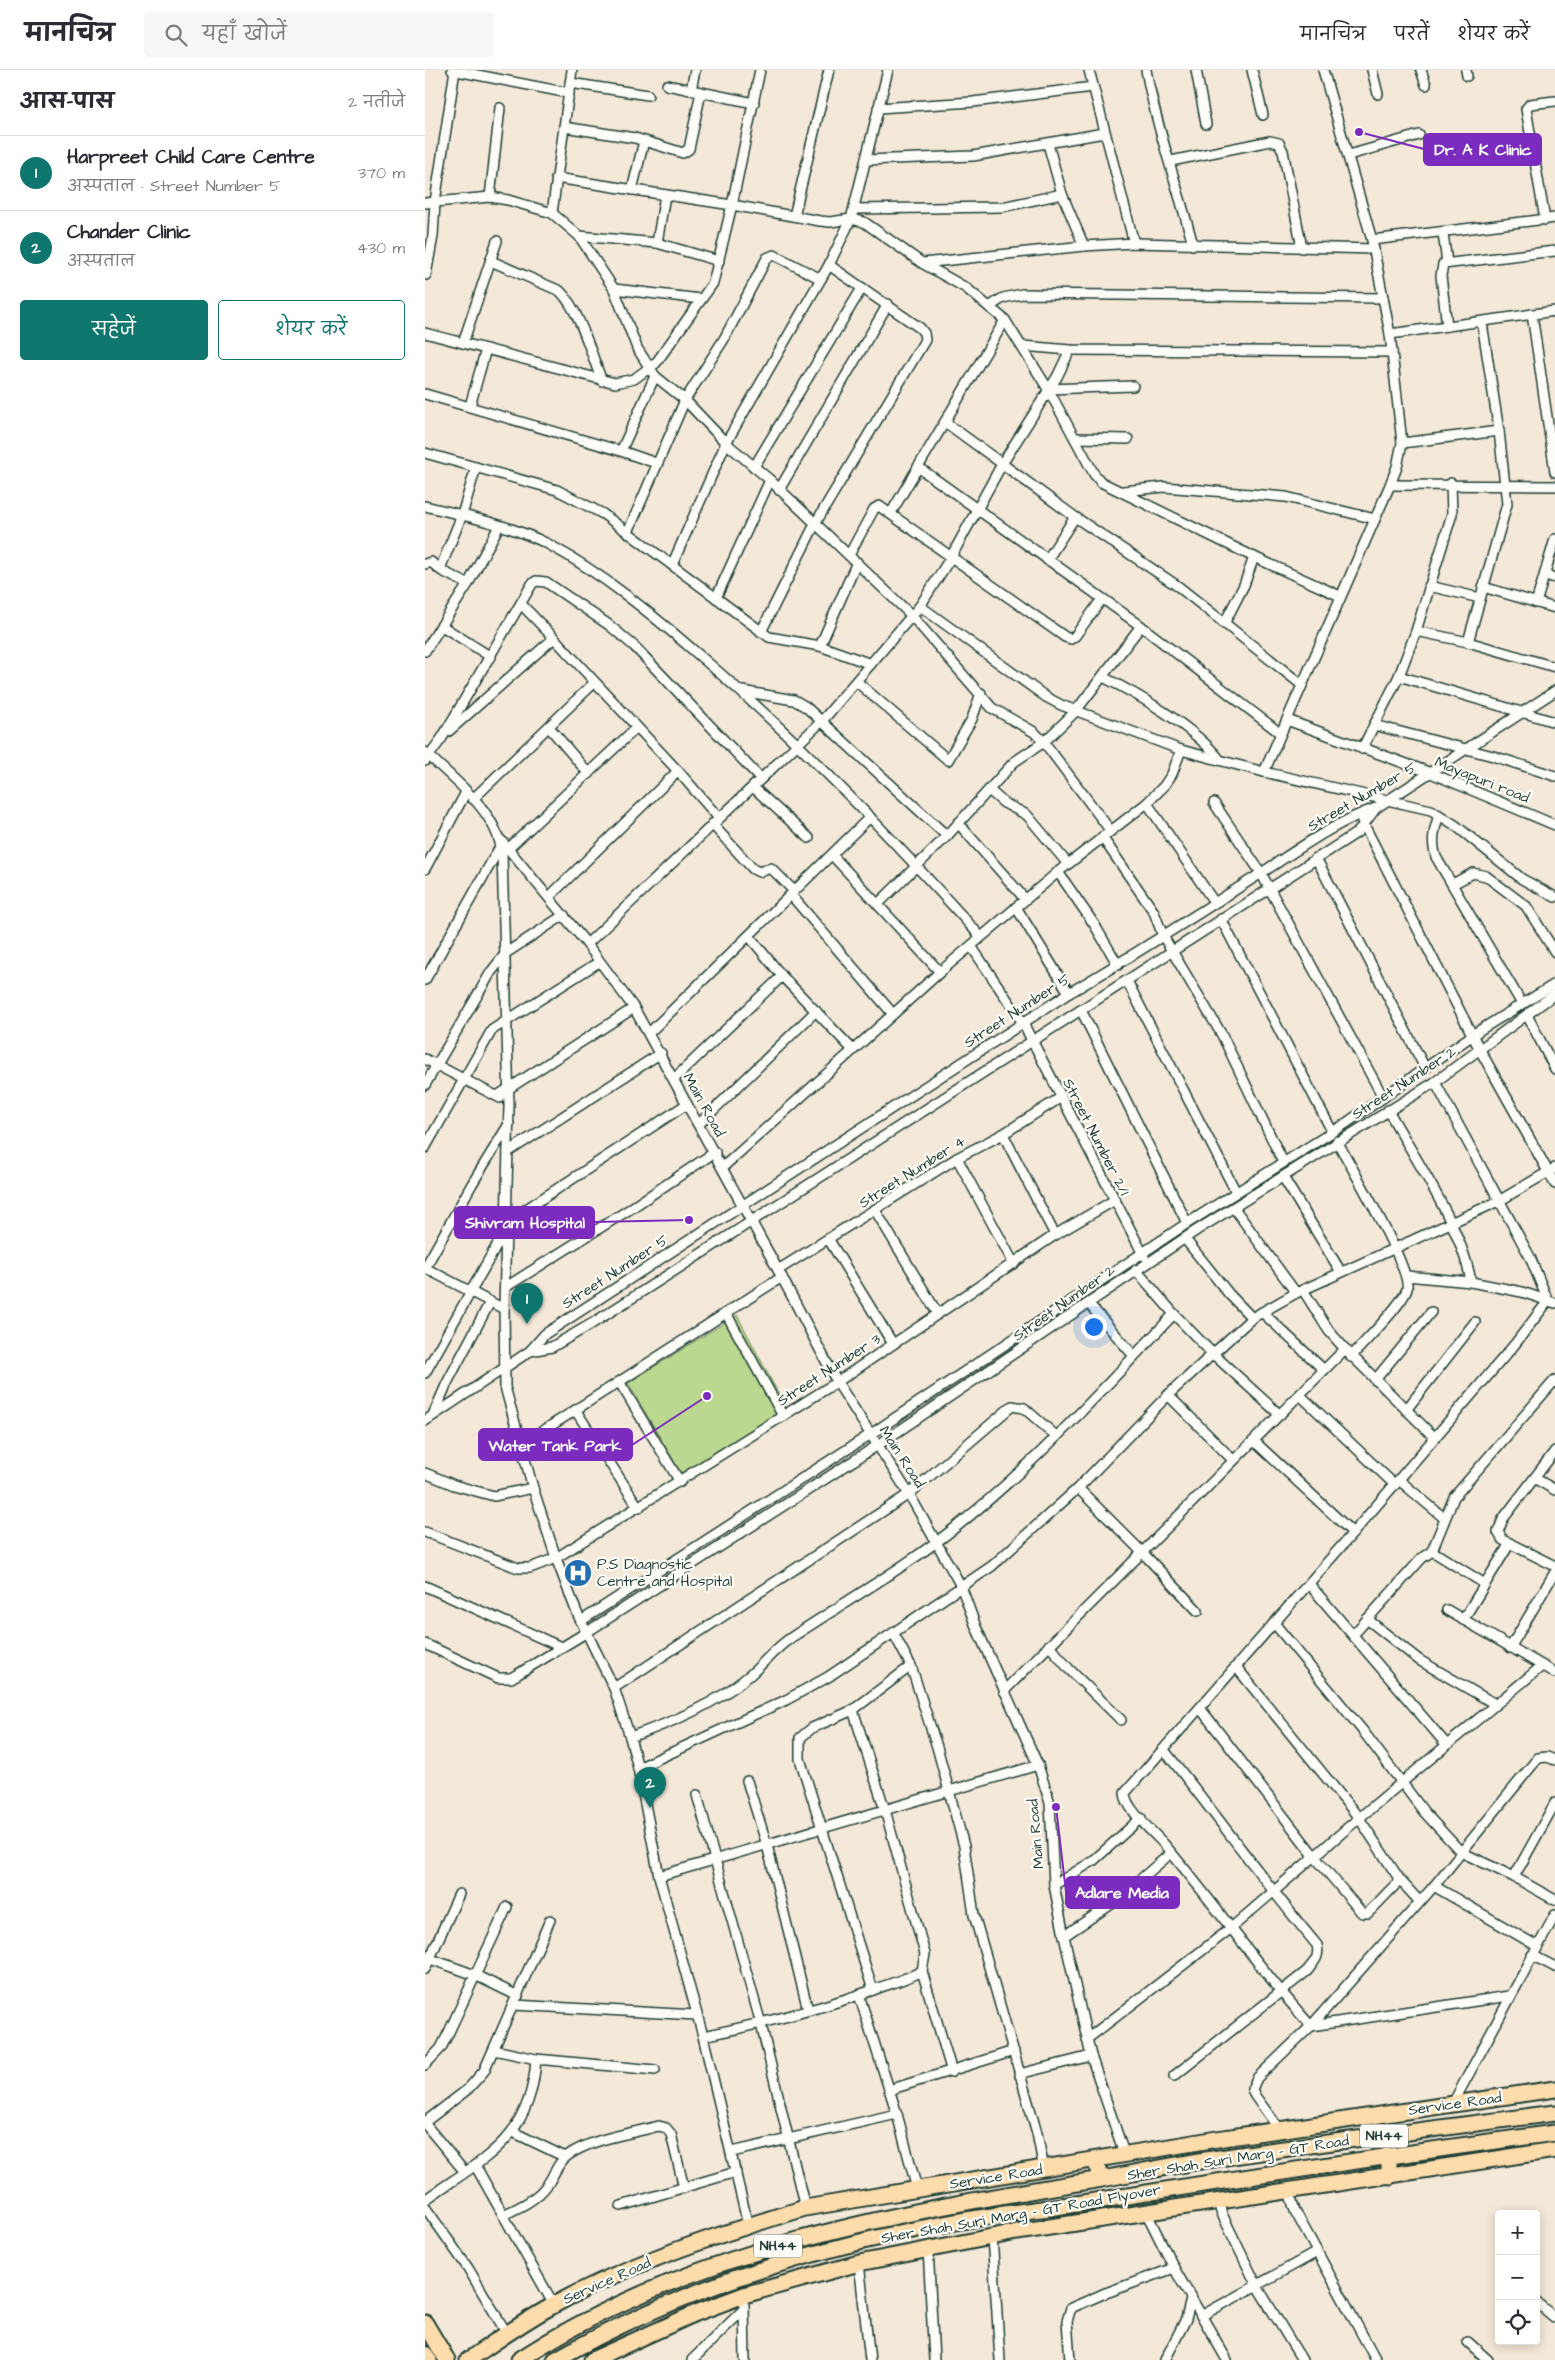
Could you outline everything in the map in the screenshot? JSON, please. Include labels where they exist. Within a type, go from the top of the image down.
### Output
[{"type":"main road","name":"Service Road","points":[[467,2360],[554,2305],[623,2272],[748,2225],[805,2208],[1096,2162],[1280,2130],[1555,2090]]},
{"type":"main road","name":"Sher Shah Suri Marg - GT Road","points":[[1100,2179],[1213,2159],[1555,2113]]},
{"type":"main road","name":"NH44","points":[[1387,2156],[1555,2133]]},
{"type":"main road","points":[[592,2360],[696,2313],[744,2302],[859,2263],[993,2236],[1147,2214],[1220,2201],[1555,2150]]},
{"type":"main road","points":[[1387,2156],[1390,2176]]},
{"type":"main road","name":"Sher Shah Suri Marg - GT Road Flyover","points":[[555,2360],[649,2314],[733,2278],[877,2238],[945,2224],[1387,2156]]},
{"type":"main road","points":[[1096,2162],[1100,2179]]},
{"type":"main road","name":"Sher Shah Suri Marg - GT Road Flyover","points":[[519,2360],[539,2347],[601,2315],[682,2279],[784,2244],[885,2218],[992,2196],[1100,2179]]},
{"type":"main road","points":[[425,2323],[447,2360]]},
{"type":"main road","points":[[425,2354],[429,2360]]},
{"type":"street","points":[[425,276],[433,236],[435,202],[454,70],[569,88],[648,95]]},
{"type":"street","points":[[552,213],[572,70]]},
{"type":"street","points":[[564,127],[644,141],[683,153],[687,152],[696,91],[695,70]]},
{"type":"street","points":[[621,451],[652,372],[713,283],[761,70]]},
{"type":"street","points":[[794,216],[829,70]]},
{"type":"street","points":[[672,565],[726,444],[829,265],[851,219],[888,70]]},
{"type":"street","points":[[1089,70],[1134,243]]},
{"type":"street","points":[[1146,70],[1160,131],[1171,161],[1193,246]]},
{"type":"street","points":[[1196,70],[1206,124]]},
{"type":"street","points":[[1252,70],[1263,115]]},
{"type":"street","points":[[1264,772],[1390,485],[1397,467],[1402,443],[1390,334],[1373,245],[1349,155],[1323,70]]},
{"type":"street","points":[[1372,70],[1379,94]]},
{"type":"street","points":[[1421,70],[1425,85]]},
{"type":"street","points":[[667,85],[754,103]]},
{"type":"street","points":[[878,108],[973,102],[1093,87]]},
{"type":"street","points":[[923,262],[1134,243],[1302,248],[1373,245],[1443,233],[1550,219],[1526,109],[1530,104],[1555,101]]},
{"type":"street","points":[[490,198],[501,108]]},
{"type":"street","points":[[866,160],[973,156],[1104,133]]},
{"type":"street","points":[[1349,155],[1419,135]]},
{"type":"street","points":[[632,190],[644,141]]},
{"type":"street","points":[[1171,161],[1276,141],[1283,151],[1302,248]]},
{"type":"street","points":[[1048,144],[1062,194],[1084,246]]},
{"type":"street","points":[[556,178],[830,222],[851,219],[871,226],[923,262],[966,288],[1005,320],[1049,389],[1101,482],[1110,488],[1123,491],[1254,557],[1340,596]]},
{"type":"street","points":[[854,209],[1002,206],[1062,194]]},
{"type":"street","points":[[657,243],[665,195]]},
{"type":"street","points":[[425,203],[490,198],[526,204],[552,213],[579,236],[614,289],[637,348],[652,372],[685,400],[726,444],[770,480],[911,615],[981,693],[992,708],[1034,732],[1044,742],[1110,830]]},
{"type":"street","points":[[1443,233],[1447,263]]},
{"type":"street","points":[[579,236],[657,243],[719,261]]},
{"type":"street","points":[[463,343],[497,241]]},
{"type":"street","points":[[1447,326],[1441,270],[1443,264],[1555,252]]},
{"type":"street","points":[[628,532],[685,400],[723,338],[769,256],[774,255],[821,279]]},
{"type":"street","points":[[491,261],[560,292],[566,298],[579,324],[602,381]]},
{"type":"street","points":[[761,632],[815,524],[925,340],[923,330],[829,265]]},
{"type":"street","points":[[754,467],[862,288]]},
{"type":"street","points":[[614,289],[701,299]]},
{"type":"street","points":[[989,307],[1003,298],[1022,294],[1383,298]]},
{"type":"street","points":[[779,490],[888,304]]},
{"type":"street","points":[[1390,334],[1555,311]]},
{"type":"street","points":[[1532,314],[1555,472]]},
{"type":"street","points":[[891,513],[1005,320]]},
{"type":"street","points":[[1469,642],[1507,504],[1499,431],[1482,322]]},
{"type":"street","points":[[425,333],[602,381],[624,383],[652,372]]},
{"type":"street","points":[[1022,346],[1070,350],[1392,352]]},
{"type":"street","points":[[470,406],[486,349]]},
{"type":"street","points":[[587,944],[715,821],[754,788],[822,721],[920,606],[951,557],[1002,464],[1064,365],[1070,350]]},
{"type":"street","points":[[1049,389],[1133,386]]},
{"type":"street","points":[[425,394],[621,451],[657,464]]},
{"type":"street","points":[[945,422],[1075,517],[1179,587],[1302,685]]},
{"type":"street","points":[[1402,443],[1499,431]]},
{"type":"street","points":[[1075,438],[1128,438]]},
{"type":"street","points":[[425,453],[574,497],[628,532],[761,632],[777,640],[820,646],[871,664]]},
{"type":"street","points":[[440,569],[462,515],[477,467]]},
{"type":"street","points":[[918,468],[1141,626],[1280,733]]},
{"type":"street","points":[[716,598],[770,480]]},
{"type":"street","points":[[1390,485],[1451,483],[1555,486]]},
{"type":"street","points":[[1362,749],[1399,676],[1416,631],[1452,514],[1451,483]]},
{"type":"street","points":[[1123,491],[1164,487],[1286,497],[1375,519]]},
{"type":"street","points":[[425,506],[499,526],[547,544],[607,582],[651,614],[740,690],[798,745],[917,866],[981,937]]},
{"type":"street","points":[[849,555],[875,507],[881,506],[1065,637],[1071,639],[1075,636],[1102,599]]},
{"type":"street","points":[[1047,560],[1075,517]]},
{"type":"street","points":[[425,651],[468,584],[499,526]]},
{"type":"street","points":[[1536,603],[1555,539]]},
{"type":"street","points":[[1224,624],[1240,593],[1254,557]]},
{"type":"street","points":[[425,564],[431,562],[468,584]]},
{"type":"street","points":[[820,646],[857,562]]},
{"type":"street","points":[[1545,575],[1555,578]]},
{"type":"street","points":[[442,738],[532,584],[540,580],[546,582],[596,616],[634,646],[761,779]]},
{"type":"street","points":[[1429,586],[1480,598]]},
{"type":"street","points":[[1483,588],[1555,608]]},
{"type":"street","points":[[521,604],[678,771],[753,869],[759,872],[771,868],[893,1014]]},
{"type":"street","points":[[920,606],[1045,697],[1075,712],[1181,750],[1264,772],[1415,806],[1439,815],[1522,879],[1555,897]]},
{"type":"street","points":[[442,626],[491,657]]},
{"type":"street","points":[[879,904],[947,836],[1014,762],[1044,742],[1075,712],[1141,626]]},
{"type":"street","points":[[1416,631],[1469,642],[1555,667]]},
{"type":"street","points":[[426,756],[442,738],[554,638]]},
{"type":"street","points":[[1399,676],[1555,722]]},
{"type":"street","points":[[1103,677],[1123,687],[1200,738],[1220,760]]},
{"type":"street","points":[[857,682],[948,760],[972,720],[981,693]]},
{"type":"street","points":[[425,869],[470,796],[549,727],[594,683]]},
{"type":"street","points":[[740,690],[800,702],[947,836]]},
{"type":"street","name":"Street Number 5","points":[[427,1419],[529,1351],[545,1334],[1069,993],[1118,965],[1261,873],[1359,814],[1376,808],[1431,774],[1555,692]]},
{"type":"street","name":"Mayapuri road","points":[[1287,720],[1431,774],[1555,825]]},
{"type":"street","points":[[1374,725],[1467,749],[1555,776]]},
{"type":"street","points":[[549,727],[589,774]]},
{"type":"street","points":[[425,980],[504,844],[589,774],[637,727]]},
{"type":"street","points":[[723,1167],[940,972],[1025,899],[1110,830],[1147,803],[1164,786],[1172,774],[1181,750]]},
{"type":"street","name":"Main Road","points":[[426,756],[470,796],[504,844],[587,944],[634,1008],[715,1152],[837,1382],[938,1541],[961,1586],[1004,1690],[1038,1765],[1050,1803],[1054,1885],[1064,1936],[1091,2056],[1125,2156]]},
{"type":"street","points":[[549,897],[678,771]]},
{"type":"street","points":[[754,788],[809,838]]},
{"type":"street","points":[[989,790],[1004,803],[1027,815],[1068,864]]},
{"type":"street","points":[[1214,802],[1261,873],[1268,889],[1383,1097]]},
{"type":"street","points":[[1147,803],[1214,902]]},
{"type":"street","points":[[529,1351],[552,1347],[1127,981],[1364,826],[1376,808]]},
{"type":"street","points":[[1359,814],[1480,1050],[1552,1170],[1555,1184]]},
{"type":"street","points":[[1439,815],[1433,832],[1433,848],[1522,1004]]},
{"type":"street","points":[[649,1033],[870,817]]},
{"type":"street","points":[[958,823],[1025,899]]},
{"type":"street","points":[[1102,837],[1154,912],[1163,936],[1222,1035],[1283,1162]]},
{"type":"street","points":[[504,844],[509,1089],[504,1309],[505,1387],[533,1488],[556,1558],[581,1621],[614,1688],[638,1768],[659,1876],[703,2036],[748,2225]]},
{"type":"street","points":[[832,854],[940,972]]},
{"type":"street","points":[[1316,858],[1425,1068]]},
{"type":"street","points":[[1058,872],[1094,924],[1118,965]]},
{"type":"street","points":[[1453,884],[1473,873],[1486,876],[1526,906],[1555,952]]},
{"type":"street","points":[[1016,907],[1069,993]]},
{"type":"street","points":[[425,1085],[491,972],[506,953],[564,915]]},
{"type":"street","points":[[1221,918],[1333,1131]]},
{"type":"street","points":[[749,936],[782,976],[853,1050]]},
{"type":"street","name":"Street Number 2/1","points":[[971,946],[1023,1023],[1113,1201],[1149,1262]]},
{"type":"street","points":[[425,1148],[492,1030],[599,962]]},
{"type":"street","points":[[674,1079],[782,976]]},
{"type":"street","points":[[1127,981],[1236,1192]]},
{"type":"street","points":[[581,1621],[871,1434],[1187,1223],[1333,1131],[1472,1035],[1555,984]]},
{"type":"street","name":"Street Number 2","points":[[425,1644],[504,1679],[511,1678],[587,1632],[877,1445],[1089,1304],[1136,1270],[1337,1141],[1435,1082],[1555,994]]},
{"type":"street","points":[[497,1096],[634,1008]]},
{"type":"street","points":[[1081,1010],[1187,1223]]},
{"type":"street","points":[[699,1124],[816,1011]]},
{"type":"street","points":[[1527,1015],[1555,1069]]},
{"type":"street","points":[[508,1152],[661,1053]]},
{"type":"street","points":[[425,1059],[497,1096],[509,1105]]},
{"type":"street","points":[[1435,1082],[1552,1302]]},
{"type":"street","name":"Street Number 4","points":[[521,1445],[726,1313],[780,1273],[875,1210],[957,1158],[1003,1134],[1060,1098]]},
{"type":"street","points":[[425,1373],[507,1224],[687,1104]]},
{"type":"street","points":[[1388,1110],[1450,1222],[1465,1256],[1471,1282]]},
{"type":"street","points":[[504,1309],[425,1268],[472,1184],[509,1124]]},
{"type":"street","points":[[1003,1134],[1055,1235]]},
{"type":"street","points":[[1337,1141],[1394,1247],[1406,1276],[1407,1290],[1351,1356]]},
{"type":"street","points":[[505,1287],[630,1209],[715,1152]]},
{"type":"street","points":[[957,1158],[1014,1264]]},
{"type":"street","points":[[638,1768],[786,1700],[828,1677],[992,1566],[1078,1488],[1168,1395],[1252,1318],[1299,1292],[1341,1272],[1499,1201],[1552,1170]]},
{"type":"street","points":[[1283,1177],[1341,1272]]},
{"type":"street","name":"Street Number 3","points":[[425,1532],[518,1568],[530,1568],[556,1558],[639,1508],[837,1382],[1055,1235],[1113,1201]]},
{"type":"street","points":[[1234,1208],[1329,1331],[1351,1356],[1435,1438]]},
{"type":"street","points":[[875,1210],[938,1314]]},
{"type":"street","points":[[1185,1239],[1229,1294],[1252,1318]]},
{"type":"street","points":[[829,1240],[893,1344]]},
{"type":"street","points":[[1136,1270],[1174,1314],[1212,1353],[1280,1415]]},
{"type":"street","points":[[1406,1276],[1471,1282],[1523,1292],[1552,1302]]},
{"type":"street","points":[[427,1419],[490,1302]]},
{"type":"street","points":[[1311,2026],[1280,1992],[1171,1853],[1128,1805],[1125,1793],[1237,1668],[1552,1302]]},
{"type":"street","points":[[1089,1304],[1134,1356]]},
{"type":"street","points":[[1262,1312],[1324,1370]]},
{"type":"street","points":[[1375,1380],[1431,1312]]},
{"type":"street","points":[[726,1313],[783,1416]]},
{"type":"street","points":[[629,1737],[686,1715],[717,1699],[751,1675],[789,1639],[938,1541],[963,1522],[1056,1436],[1174,1314]]},
{"type":"street","points":[[1406,1410],[1475,1322]]},
{"type":"street","points":[[1004,1690],[1345,1349]]},
{"type":"street","points":[[1354,1634],[1421,1558],[1431,1551],[1454,1497],[1555,1380]]},
{"type":"street","points":[[620,1383],[680,1482]]},
{"type":"street","points":[[1300,1394],[1397,1482],[1444,1518]]},
{"type":"street","points":[[1168,1395],[1233,1460]]},
{"type":"street","points":[[614,1688],[909,1494],[1012,1406],[1024,1408],[1056,1436]]},
{"type":"street","points":[[576,1411],[639,1508]]},
{"type":"street","points":[[1254,1441],[1353,1534]]},
{"type":"street","points":[[1555,1451],[1500,1525],[1498,1535],[1555,1566]]},
{"type":"street","points":[[425,1473],[454,1485],[495,1496],[533,1488]]},
{"type":"street","points":[[1536,1479],[1555,1490]]},
{"type":"street","points":[[1078,1488],[1198,1611]]},
{"type":"street","points":[[1463,1620],[1510,1543]]},
{"type":"street","points":[[1431,1551],[1485,1584]]},
{"type":"street","points":[[1511,1648],[1555,1572]]},
{"type":"street","points":[[1309,1584],[1354,1634],[1446,1744]]},
{"type":"street","points":[[425,1586],[561,1646]]},
{"type":"street","points":[[1447,1610],[1555,1673]]},
{"type":"street","points":[[1367,1620],[1419,1660],[1495,1704]]},
{"type":"street","points":[[1275,1623],[1403,1782],[1424,1812],[1461,1852],[1514,1877],[1555,1900]]},
{"type":"street","points":[[894,1634],[911,1666],[937,1746],[964,1846],[974,1915],[1044,2169]]},
{"type":"street","points":[[1049,1645],[1069,1668],[1121,1720]]},
{"type":"street","points":[[873,1990],[800,1759],[800,1738],[812,1728],[853,1710],[911,1666]]},
{"type":"street","points":[[1087,2039],[1230,1929],[1446,1744],[1542,1666]]},
{"type":"street","points":[[1237,1668],[1359,1818],[1400,1880],[1419,1901]]},
{"type":"street","points":[[1200,1708],[1315,1857],[1359,1910],[1365,1914],[1400,1880]]},
{"type":"street","points":[[853,1710],[885,1810],[925,1954],[922,1970],[952,2072]]},
{"type":"street","points":[[1164,1750],[1224,1825],[1271,1892],[1317,1945],[1319,1952],[1316,1960],[1307,1971],[1175,2076]]},
{"type":"street","points":[[1280,2130],[1255,2096],[1253,2083],[1311,2026],[1434,1886],[1538,1758],[1543,1756],[1555,1760]]},
{"type":"street","points":[[659,1876],[1038,1765]]},
{"type":"street","points":[[747,1780],[767,1845],[808,2010]]},
{"type":"street","points":[[697,1795],[761,2024],[805,2208]]},
{"type":"street","points":[[1514,1877],[1555,1803]]},
{"type":"street","points":[[1054,1885],[1093,1861],[1141,1818]]},
{"type":"street","points":[[1064,1936],[1113,1903],[1171,1853]]},
{"type":"street","points":[[1434,1886],[1537,1946]]},
{"type":"street","points":[[425,1969],[427,1958],[459,1894]]},
{"type":"street","points":[[425,2065],[441,2048],[507,1907]]},
{"type":"street","points":[[1452,2104],[1509,1996],[1555,1915]]},
{"type":"street","points":[[465,2172],[425,2123],[479,2079],[494,2050],[550,1920]]},
{"type":"street","points":[[1532,1955],[1555,1967]]},
{"type":"street","points":[[427,1958],[475,1975],[518,1996]]},
{"type":"street","points":[[703,2036],[761,2024],[859,1995],[922,1970]]},
{"type":"street","points":[[859,1995],[897,2114],[917,2189]]},
{"type":"street","points":[[1311,2026],[1509,1996]]},
{"type":"street","points":[[514,2005],[696,2016]]},
{"type":"street","points":[[494,2050],[536,2059],[655,2070]]},
{"type":"street","points":[[889,2090],[952,2072],[1013,2051]]},
{"type":"street","points":[[1019,2074],[1091,2056]]},
{"type":"street","points":[[425,2200],[499,2147],[513,2132],[531,2095],[536,2059]]},
{"type":"street","points":[[732,2152],[897,2114]]},
{"type":"street","points":[[503,2215],[523,2206],[539,2195],[565,2157],[586,2146],[659,2126],[666,2128],[671,2134],[684,2188]]},
{"type":"street","points":[[513,2132],[565,2157]]},
{"type":"street","points":[[475,2165],[554,2305]]},
{"type":"street","points":[[621,2206],[736,2172]]},
{"type":"street","points":[[1289,2191],[1295,2211],[1376,2360]]},
{"type":"street","points":[[1220,2201],[1221,2212],[1257,2286],[1302,2360]]},
{"type":"street","points":[[425,2207],[468,2268],[507,2334]]},
{"type":"street","points":[[1147,2214],[1174,2268],[1227,2360]]},
{"type":"street","points":[[993,2236],[1000,2360]]},
{"type":"street","points":[[928,2248],[934,2360]]},
{"type":"street","points":[[1201,2316],[1317,2252]]},
{"type":"street","points":[[859,2263],[869,2360]]},
{"type":"street","points":[[1070,2360],[1067,2321],[1071,2308],[1174,2268]]},
{"type":"street","points":[[1165,2360],[1186,2319],[1191,2299]]},
{"type":"street","points":[[692,2360],[744,2302]]},
{"type":"street","points":[[744,2302],[745,2360]]},
{"type":"street","points":[[1540,2305],[1555,2318]]},
{"type":"street","points":[[1469,2342],[1488,2360]]},
{"type":"green space","points":[[737,1315],[786,1408],[706,1460],[681,1473],[628,1383]]},
{"type":"place","name":"Dr. A K Clinic","points":[[1359,132]]},
{"type":"place","name":"Shivram Hospital","points":[[689,1220]]},
{"type":"place","name":"Harpreet Child Care Centre","points":[[527,1324]]},
{"type":"place","name":"Water Tank Park","points":[[707,1396]]},
{"type":"place","name":"P.S Diagnostic Centre and Hospital","points":[[578,1573]]},
{"type":"place","name":"Adlare Media","points":[[1056,1807]]},
{"type":"place","name":"Chander Clinic","points":[[650,1808]]}]
